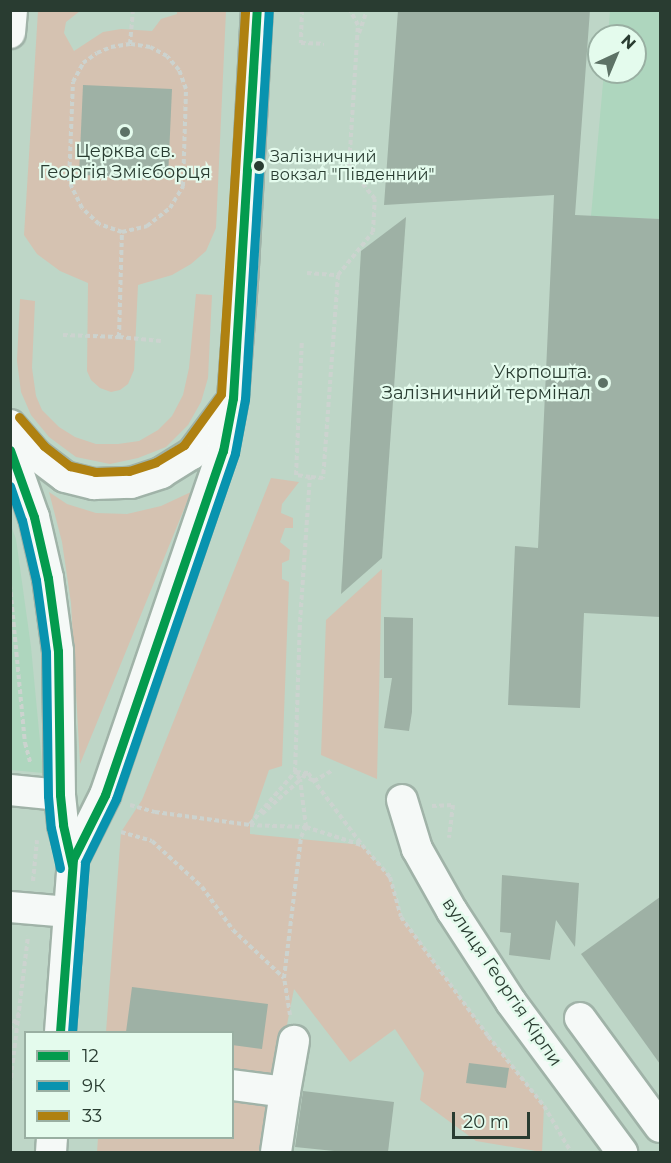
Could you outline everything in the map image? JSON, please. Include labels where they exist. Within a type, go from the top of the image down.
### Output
[{"type":"street","points":[[10,33],[12,10]]},
{"type":"street","points":[[73,859],[105,795],[223,451],[233,398],[243,267],[257,10]]},
{"type":"street","points":[[10,425],[36,455],[65,477],[94,484],[131,483],[161,473],[192,454],[233,398]]},
{"type":"street","points":[[10,449],[22,523],[48,578],[58,651],[37,793],[63,825],[73,859],[60,1031]]},
{"type":"street","name":"вулиця Георгія Кірпи","points":[[402,800],[417,849],[452,911],[511,1002],[622,1152]]},
{"type":"street","points":[[21,907],[69,912]]},
{"type":"street","points":[[579,1018],[660,1127]]},
{"type":"street","points":[[276,1152],[294,1041]]},
{"type":"street","points":[[234,1085],[285,1092]]},
{"type":"street","points":[[634,1152],[660,1132]]},
{"type":"path","points":[[130,44],[133,10]]},
{"type":"path","points":[[302,10],[301,43],[324,44]]},
{"type":"path","points":[[302,340],[296,475],[323,478],[338,275],[373,232],[375,199],[349,167],[358,36],[358,25],[350,10]]},
{"type":"path","points":[[358,36],[367,10]]},
{"type":"path","points":[[130,44],[150,46],[166,56],[179,70],[186,89],[183,186],[170,208],[147,226],[122,232],[99,224],[82,208],[69,181],[72,93],[73,82],[83,63],[111,47],[130,44]]},
{"type":"path","points":[[119,338],[122,232]]},
{"type":"path","points":[[307,273],[338,275]]},
{"type":"path","points":[[63,335],[161,341]]},
{"type":"path","points":[[294,1041],[284,978],[301,837],[306,827],[300,779],[295,772],[300,622],[309,477]]},
{"type":"path","points":[[10,585],[25,743],[37,793],[21,907],[22,1008],[10,1085]]},
{"type":"path","points":[[314,781],[333,770]]},
{"type":"path","points":[[295,772],[308,773],[314,781]]},
{"type":"path","points":[[295,772],[314,781]]},
{"type":"path","points":[[250,825],[295,772]]},
{"type":"path","points":[[250,825],[308,773]]},
{"type":"path","points":[[308,773],[362,845],[390,877],[402,917],[488,1036],[544,1106],[571,1152]]},
{"type":"path","points":[[128,804],[155,813],[250,825],[306,827],[362,845]]},
{"type":"path","points":[[121,832],[152,841],[202,887],[233,930],[284,978]]},
{"type":"path","points":[[10,1030],[22,1008]]},
{"type":"shaded area","points":[[38,11],[80,11],[66,22],[64,33],[74,51],[103,32],[121,29],[152,31],[161,19],[177,14],[177,11],[226,11],[216,228],[206,251],[191,264],[172,275],[138,285],[134,370],[128,384],[120,390],[111,392],[100,388],[91,380],[87,371],[88,283],[60,271],[37,254],[24,235]]},
{"type":"shaded area","points":[[610,11],[660,11],[660,219],[591,216],[603,84],[647,84],[647,24],[609,24]]},
{"type":"shaded area","points":[[196,294],[212,295],[208,378],[201,402],[188,425],[166,447],[138,458],[110,464],[76,457],[49,437],[31,415],[21,392],[17,361],[20,299],[35,301],[32,368],[36,396],[42,410],[59,427],[75,437],[96,444],[118,444],[139,441],[158,430],[172,416],[183,395],[189,368]]},
{"type":"shaded area","points":[[271,478],[299,482],[282,504],[281,513],[293,518],[293,528],[285,528],[280,542],[290,550],[289,560],[282,563],[282,579],[289,582],[282,766],[269,770],[250,825],[250,834],[362,845],[390,877],[402,917],[488,1036],[544,1106],[542,1152],[476,1141],[420,1100],[424,1073],[395,1029],[350,1062],[294,989],[262,1152],[97,1152],[98,1139],[234,1139],[234,1031],[106,1031],[121,832],[142,800]]},
{"type":"shaded area","points":[[49,492],[67,504],[96,513],[127,514],[161,506],[191,492],[80,764],[71,603],[62,542]]},
{"type":"shaded area","points":[[10,523],[16,539],[31,647],[43,773],[11,770]]},
{"type":"shaded area","points":[[382,569],[377,779],[321,755],[326,620]]},
{"type":"building","points":[[398,10],[590,10],[589,24],[587,24],[575,215],[660,219],[660,617],[584,613],[580,708],[508,705],[515,546],[538,548],[554,195],[384,205]]},
{"type":"building","name":"Церква св. Георгія Змієборця","points":[[83,85],[172,89],[168,178],[79,175]]},
{"type":"building","points":[[406,217],[382,558],[341,594],[361,251]]},
{"type":"building","points":[[384,617],[413,618],[412,712],[409,731],[384,728],[392,678],[384,678]]},
{"type":"building","points":[[502,875],[579,883],[575,947],[556,920],[550,960],[509,955],[511,933],[500,932]]},
{"type":"building","points":[[660,897],[660,1064],[581,954]]},
{"type":"building","points":[[132,987],[268,1004],[262,1049],[234,1045],[234,1031],[126,1031]]},
{"type":"building","points":[[469,1063],[509,1068],[506,1088],[466,1083]]},
{"type":"building","points":[[303,1091],[394,1102],[388,1152],[344,1152],[295,1147]]},
{"type":"transit line","name":"33","points":[[19,417],[44,446],[70,466],[95,472],[129,471],[156,462],[184,445],[221,394],[245,10]]},
{"type":"transit line","name":"12","points":[[60,1031],[73,859],[105,795],[223,451],[233,398],[257,10]]},
{"type":"transit line","name":"9К","points":[[72,1031],[85,862],[116,799],[235,453],[245,399],[269,11]]},
{"type":"transit line","name":"12","points":[[10,450],[34,517],[48,578],[58,651],[60,795],[63,825],[72,865]]},
{"type":"transit line","name":"9К","points":[[10,486],[22,520],[36,580],[46,652],[48,796],[51,828],[60,868]]},
{"type":"place","name":"Церква св. Георгія Змієборця","points":[[125,132]]},
{"type":"place","name":"Залізничний вокзал \"Південний\"","points":[[259,166]]},
{"type":"place","name":"Укрпошта. Залізничний термінал","points":[[603,383]]}]
